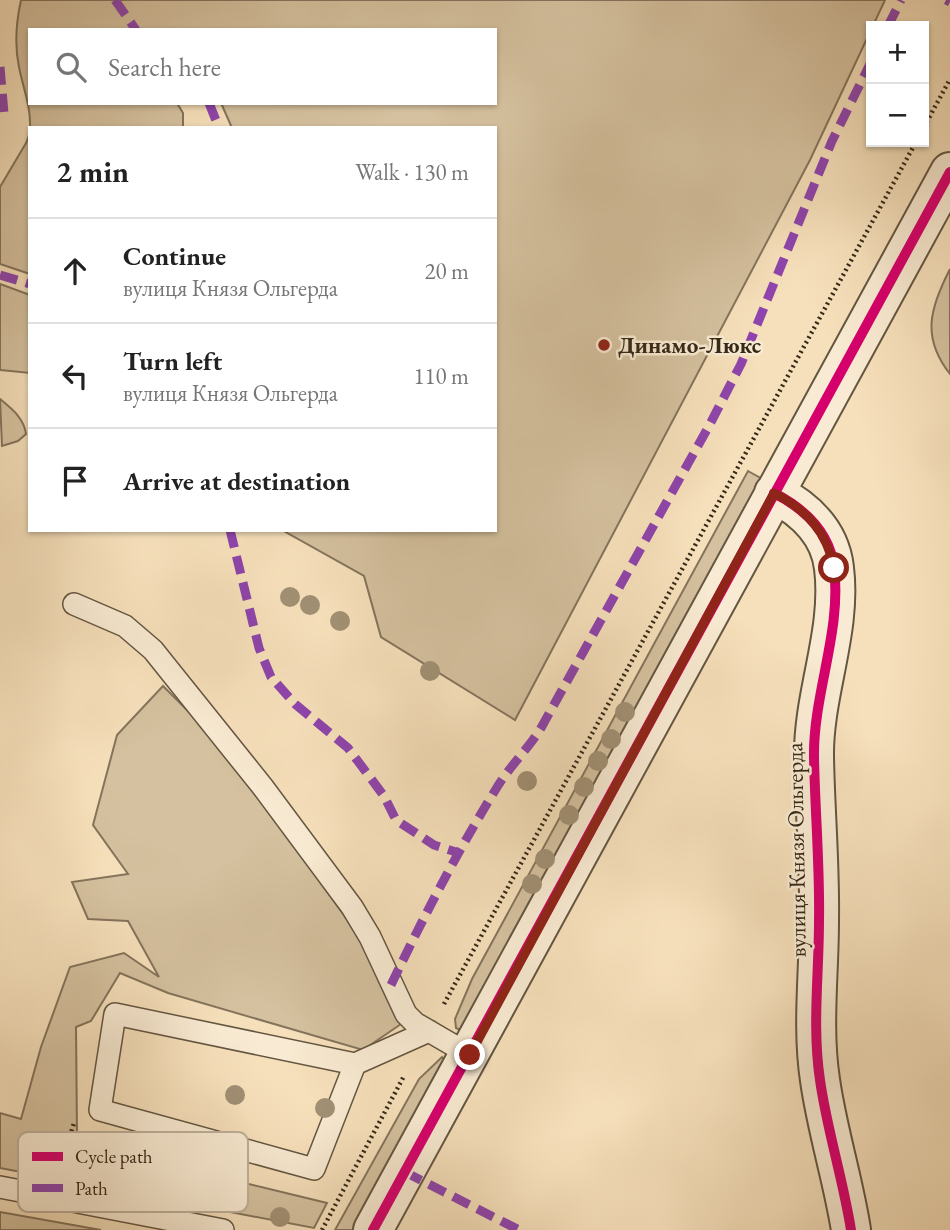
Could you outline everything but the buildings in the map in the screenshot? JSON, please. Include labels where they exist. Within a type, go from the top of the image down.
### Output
[{"type":"street","points":[[373,1230],[950,172]]},
{"type":"street","name":"вулиця Князя Ольгерда","points":[[774,493],[792,503],[815,524],[830,550],[834,568],[831,629],[814,741],[819,921],[816,1020],[820,1079],[851,1230]]},
{"type":"lane","points":[[74,604],[125,626],[153,650],[262,786],[336,886],[370,937],[400,1004],[415,1023],[470,1055]]},
{"type":"lane","points":[[180,1132],[100,1110],[115,1014],[355,1064],[429,1031]]},
{"type":"lane","points":[[248,1151],[314,1169],[355,1064]]},
{"type":"lane","points":[[0,1188],[18,1192]]},
{"type":"lane","points":[[126,1212],[223,1230]]},
{"type":"path","points":[[929,118],[950,79]]},
{"type":"path","points":[[323,1230],[429,1031],[913,147]]},
{"type":"path","points":[[70,1132],[72,1124],[100,1110]]},
{"type":"shaded area","name":"Динамо-Люкс","points":[[21,0],[885,0],[875,21],[866,21],[866,41],[810,160],[515,720],[381,637],[364,576],[286,532],[497,532],[497,126],[231,126],[222,105],[497,105],[497,28],[28,28],[28,105],[16,50]]},
{"type":"shaded area","name":"Динамо-Люкс","points":[[28,105],[178,105],[183,113],[183,126],[30,126]]},
{"type":"shaded area","points":[[28,138],[28,273],[0,264],[0,187]]},
{"type":"shaded area","points":[[950,269],[950,374],[935,347],[932,322],[937,297]]},
{"type":"shaded area","points":[[0,284],[28,294],[28,373],[0,370]]},
{"type":"shaded area","points":[[0,399],[20,419],[26,434],[18,441],[2,446]]},
{"type":"shaded area","points":[[748,471],[764,480],[462,1031],[456,1028],[455,1019],[472,979]]},
{"type":"shaded area","points":[[163,686],[206,729],[307,863],[365,945],[404,1022],[363,1050],[168,993],[120,973],[91,1021],[76,1027],[77,1132],[18,1132],[18,1171],[0,1168],[0,1113],[21,1119],[41,1047],[70,967],[124,953],[159,977],[128,921],[88,919],[72,882],[128,874],[93,825],[117,735]]},
{"type":"shaded area","points":[[442,1057],[445,1062],[354,1230],[335,1230],[419,1079]]},
{"type":"shaded area","points":[[248,1184],[327,1203],[314,1228],[230,1212],[248,1212]]},
{"type":"shaded area","points":[[0,1212],[101,1230],[0,1230]]},
{"type":"marked path","points":[[115,0],[135,28]]},
{"type":"marked path","points":[[890,21],[901,0]]},
{"type":"marked path","points":[[946,0],[950,2]]},
{"type":"marked path","points":[[0,67],[4,113],[0,118]]},
{"type":"marked path","points":[[391,985],[468,837],[501,781],[541,728],[710,424],[741,364],[832,141],[866,72]]},
{"type":"marked path","points":[[210,105],[218,126]]},
{"type":"marked path","points":[[0,275],[28,283]]},
{"type":"marked path","points":[[230,532],[259,648],[271,677],[295,704],[348,748],[384,796],[396,820],[434,845],[459,853]]},
{"type":"marked path","points":[[405,1172],[519,1230]]},
{"type":"cycle path","points":[[373,1230],[950,172]]},
{"type":"cycle path","points":[[774,493],[796,506],[814,523],[827,543],[834,568],[834,615],[818,710],[814,757],[819,900],[816,1040],[823,1099],[851,1230]]},
{"type":"place","name":"Динамо-Люкс","points":[[604,345]]},
{"type":"route","points":[[470,1055],[774,493],[792,503],[815,524],[825,538],[834,568]]}]
